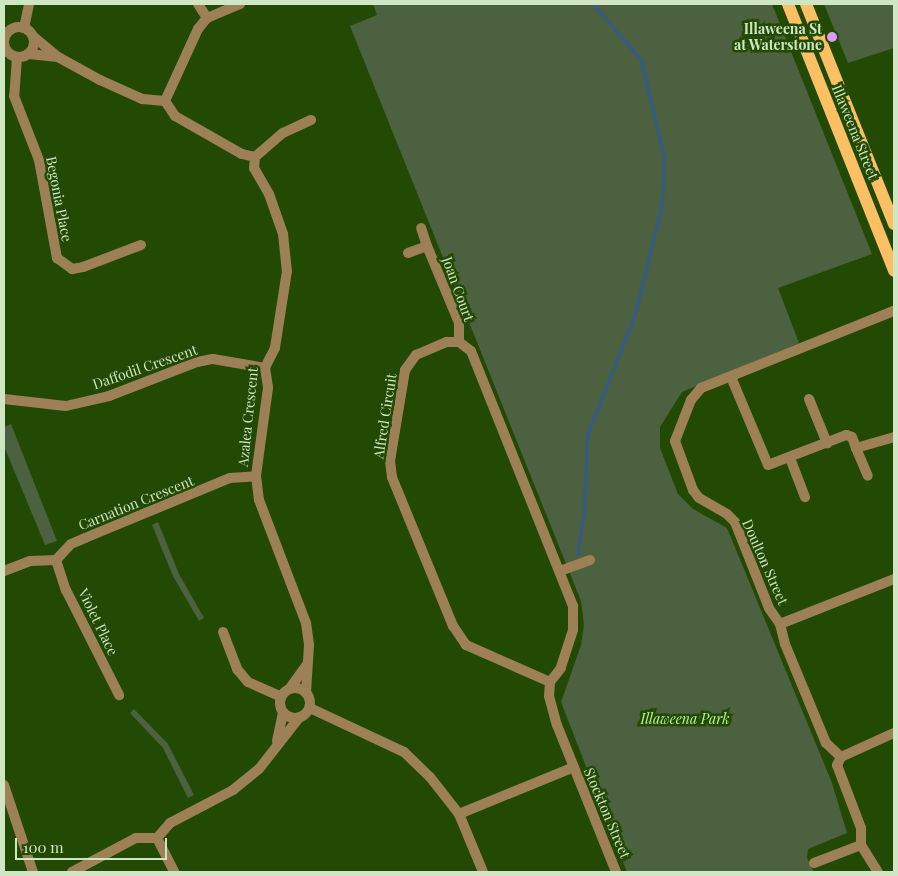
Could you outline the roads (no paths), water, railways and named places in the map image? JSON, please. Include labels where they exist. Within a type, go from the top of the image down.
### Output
[{"type":"main road","name":"Illaweena Street","points":[[788,4],[894,272]]},
{"type":"main road","name":"Illaweena Street","points":[[806,4],[894,224]]},
{"type":"street","points":[[24,28],[29,4]]},
{"type":"street","points":[[198,4],[206,18]]},
{"type":"street","points":[[165,101],[198,29],[206,18],[240,4]]},
{"type":"street","points":[[58,57],[29,54],[17,57],[5,48],[4,40],[7,30],[24,28],[58,57],[142,99],[165,101]]},
{"type":"street","points":[[29,54],[34,46],[34,37]]},
{"type":"street","name":"Begonia Place","points":[[17,57],[14,96],[39,160],[58,258],[72,269],[83,268],[141,245]]},
{"type":"street","points":[[165,101],[175,116],[242,154],[255,157],[282,133],[311,120]]},
{"type":"street","name":"Azalea Crescent","points":[[255,157],[254,168],[269,194],[283,234],[287,271],[275,348],[265,368],[268,388],[256,476],[262,508],[306,623],[308,664],[306,693]]},
{"type":"street","name":"Joan Court","points":[[421,228],[460,323],[460,342]]},
{"type":"street","points":[[408,253],[427,246]]},
{"type":"street","name":"Doulton Street","points":[[841,757],[826,743],[784,644],[780,624],[770,608],[734,522],[727,514],[699,498],[676,449],[675,441],[695,393],[894,311]]},
{"type":"street","name":"Alfred Circuit","points":[[460,342],[446,342],[416,355],[409,362],[390,462],[392,477],[453,626],[466,645],[550,682]]},
{"type":"street","points":[[460,342],[470,351],[573,606],[573,630],[561,668],[550,682],[551,703],[574,767]]},
{"type":"street","name":"Daffodil Crescent","points":[[4,399],[66,406],[109,396],[197,362],[213,359],[265,368]]},
{"type":"street","points":[[731,377],[764,460],[774,465],[846,435],[852,438],[868,476]]},
{"type":"street","points":[[809,399],[827,443]]},
{"type":"street","points":[[856,448],[894,437]]},
{"type":"street","points":[[790,458],[805,497]]},
{"type":"street","name":"Carnation Crescent","points":[[56,560],[71,544],[85,538],[230,478],[256,476]]},
{"type":"street","points":[[4,571],[30,561],[56,560]]},
{"type":"street","name":"Violet Place","points":[[56,560],[66,590],[119,695]]},
{"type":"street","points":[[560,571],[590,560]]},
{"type":"street","points":[[780,624],[894,579]]},
{"type":"street","points":[[224,632],[237,669],[248,682],[281,697]]},
{"type":"street","points":[[281,697],[308,664]]},
{"type":"street","points":[[290,688],[299,688],[306,693],[310,708],[404,752],[430,777],[458,814],[483,872]]},
{"type":"street","points":[[276,745],[283,713],[281,697]]},
{"type":"street","points":[[72,872],[136,838],[156,838],[170,823],[233,790],[259,769],[298,718],[310,708]]},
{"type":"street","points":[[283,713],[298,718]]},
{"type":"street","points":[[878,872],[861,845],[860,828],[837,766],[841,757],[894,733]]},
{"type":"street","name":"Stockton Street","points":[[458,814],[574,767],[616,872]]},
{"type":"street","points":[[4,785],[33,872]]},
{"type":"street","points":[[156,838],[174,872]]},
{"type":"street","points":[[814,863],[861,845]]},
{"type":"waterway","points":[[577,554],[584,510],[587,435],[635,314],[662,203],[664,158],[641,60],[593,4]]},
{"type":"place","name":"Illaweena St at Waterstone","points":[[832,37]]},
{"type":"park label","name":"Illaweena Park","points":[[685,719]]}]
